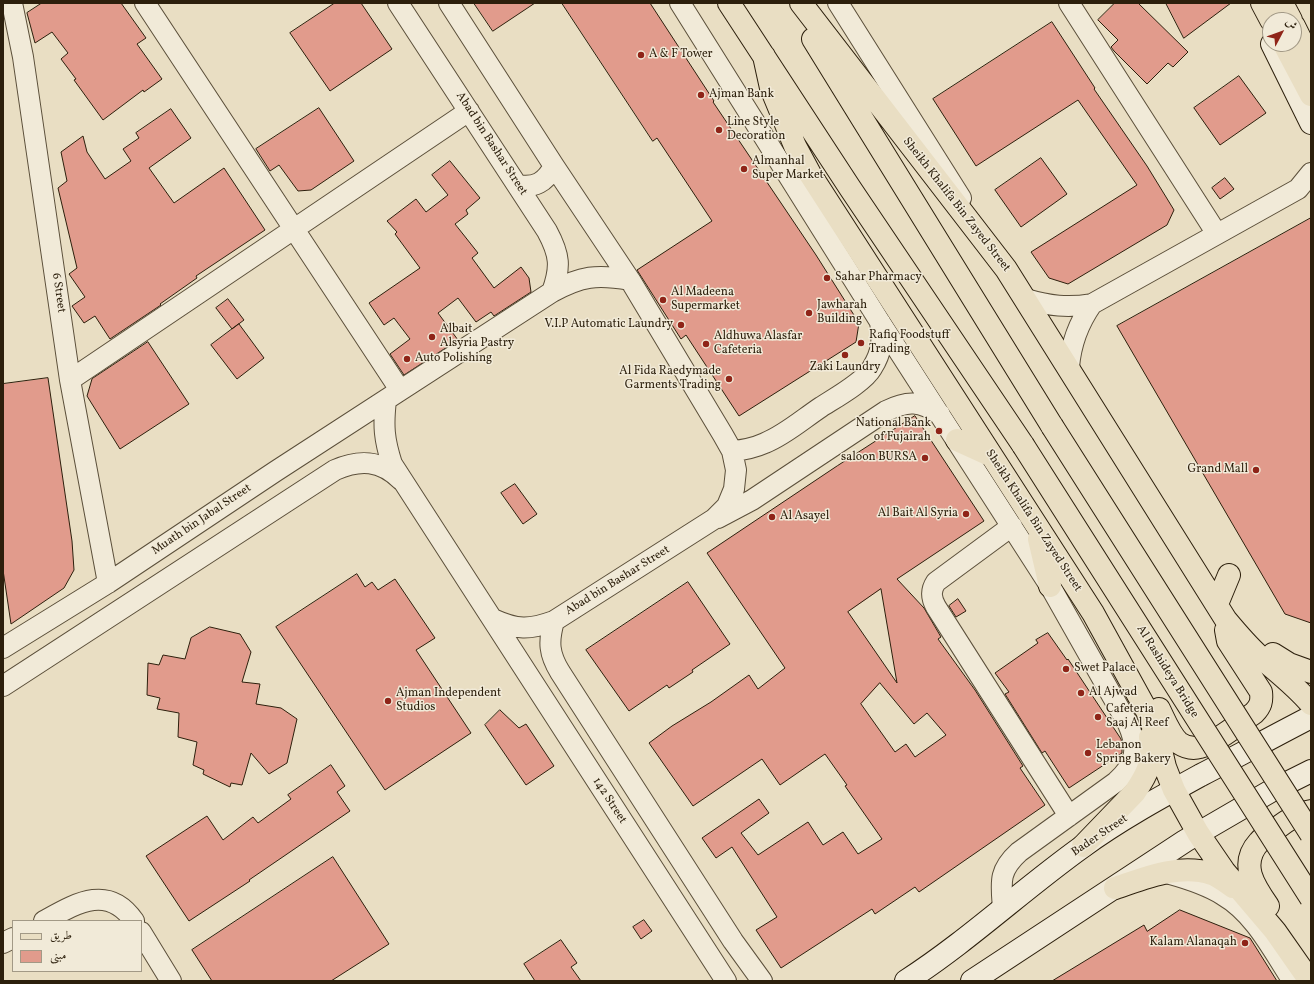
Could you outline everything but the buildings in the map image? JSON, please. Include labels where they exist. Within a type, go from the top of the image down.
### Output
[{"type":"main road","name":"Sheikh Khalifa Bin Zayed Street","points":[[729,3],[850,188],[1023,445]]},
{"type":"main road","name":"Sheikh Khalifa Bin Zayed Street","points":[[791,3],[1052,426],[1311,834]]},
{"type":"main road","name":"Sheikh Khalifa Bin Zayed Street","points":[[801,3],[932,174],[976,228],[1006,269],[1069,367],[1224,616],[1257,654],[1289,680],[1311,704]]},
{"type":"main road","points":[[1251,3],[1262,25]]},
{"type":"main road","points":[[1262,3],[1267,12]]},
{"type":"main road","points":[[1282,3],[1287,12]]},
{"type":"main road","points":[[1292,3],[1311,38]]},
{"type":"main road","points":[[1302,42],[1311,60]]},
{"type":"main road","points":[[1276,52],[1311,123]]},
{"type":"main road","points":[[1288,52],[1311,95]]},
{"type":"main road","name":"Sheikh Khalifa Bin Zayed Street","points":[[764,56],[771,88],[795,146],[810,174],[1093,613],[1148,713],[1174,790],[1198,833],[1224,871],[1287,947],[1310,981]]},
{"type":"main road","points":[[957,440],[990,455]]},
{"type":"main road","name":"Al Rashideya Bridge","points":[[1023,445],[1311,898]]},
{"type":"main road","points":[[1037,526],[1050,586]]},
{"type":"main road","points":[[1093,613],[1118,637],[1128,652],[1173,735],[1179,742],[1188,747],[1198,748],[1208,744],[1254,713],[1260,707],[1262,700],[1261,692],[1228,641],[1224,616],[1228,575]]},
{"type":"main road","points":[[1224,616],[1289,664],[1311,672]]},
{"type":"main road","points":[[1082,846],[1135,792],[1147,772],[1151,760],[1152,748],[1149,735],[1145,724],[1113,663],[1107,637]]},
{"type":"main road","name":"Bader Street","points":[[906,981],[966,939],[1082,846],[1119,822],[1174,790],[1311,717]]},
{"type":"main road","points":[[972,981],[1198,833],[1265,794],[1311,771]]},
{"type":"main road","points":[[1287,947],[1283,931],[1253,882],[1249,870],[1250,859],[1253,849],[1259,841],[1294,816],[1311,811]]},
{"type":"main road","points":[[1115,888],[1168,872],[1185,870],[1200,871],[1213,874],[1247,897]]},
{"type":"main road","points":[[1168,872],[1212,888],[1237,903],[1256,925],[1294,981]]},
{"type":"street","name":"6 Street","points":[[12,3],[23,57],[70,380],[108,583]]},
{"type":"street","points":[[145,3],[294,230],[393,395]]},
{"type":"street","name":"Abad bin Bashar Street","points":[[398,3],[517,184],[555,245],[558,261],[557,277],[552,292]]},
{"type":"street","name":"Abad bin Bashar Street","points":[[449,3],[554,166],[630,280],[732,451],[736,470],[734,489],[727,506],[714,519],[554,622],[539,627],[524,628],[508,626],[494,619]]},
{"type":"street","points":[[680,3],[880,322],[1050,586],[1134,736],[1135,749],[1132,762],[1126,773],[1116,782],[1019,852],[1008,864],[1001,880],[1003,908]]},
{"type":"street","points":[[838,3],[949,178],[976,228]]},
{"type":"street","points":[[1069,3],[1217,234]]},
{"type":"street","points":[[70,380],[469,111]]},
{"type":"street","points":[[517,184],[530,186],[543,181],[550,174],[554,166]]},
{"type":"street","points":[[1026,299],[1058,307],[1075,307],[1092,304],[1217,234],[1304,188],[1311,173]]},
{"type":"street","points":[[494,619],[392,464],[386,444],[384,422],[393,395],[552,292],[570,282],[589,277],[610,276],[630,280]]},
{"type":"street","points":[[1069,367],[1075,334],[1082,318],[1092,304]]},
{"type":"street","points":[[732,451],[750,449],[766,443],[858,381],[871,370],[879,355],[882,339],[880,322]]},
{"type":"street","name":"Muath bin Jabal Street","points":[[3,648],[108,583],[276,470],[393,395]]},
{"type":"street","points":[[714,519],[752,500],[886,411],[900,404],[914,403],[928,406],[940,414]]},
{"type":"street","points":[[3,686],[335,470],[347,465],[372,463],[384,467],[394,473],[403,482]]},
{"type":"street","points":[[276,470],[287,475],[291,480],[294,491],[293,497]]},
{"type":"street","points":[[1012,526],[936,582],[931,594],[936,607],[1069,816]]},
{"type":"street","name":"142 Street","points":[[494,619],[726,981]]},
{"type":"street","points":[[554,622],[550,634],[550,648],[554,661],[733,941],[762,981]]},
{"type":"street","points":[[546,702],[551,694],[556,691],[566,688],[571,689]]},
{"type":"street","points":[[46,920],[72,905],[99,899],[113,902],[124,909],[133,920]]},
{"type":"street","points":[[142,934],[171,981]]},
{"type":"street","points":[[3,943],[12,938]]},
{"type":"street","points":[[711,957],[722,957],[727,954],[731,951],[733,941]]},
{"type":"place","name":"A & F Tower","points":[[641,55]]},
{"type":"place","name":"Ajman Bank","points":[[701,95]]},
{"type":"place","name":"Line Style Decoration","points":[[719,130]]},
{"type":"place","name":"Almanhal Super Market","points":[[744,169]]},
{"type":"place","name":"Sahar Pharmacy","points":[[827,278]]},
{"type":"place","name":"Al Madeena Supermarket","points":[[663,300]]},
{"type":"place","name":"Jawharah Building","points":[[809,313]]},
{"type":"place","name":"V.I.P Automatic Laundry","points":[[681,325]]},
{"type":"place","name":"Albait Alsyria Pastry","points":[[432,337]]},
{"type":"place","name":"Rafiq Foodstuff Trading","points":[[861,343]]},
{"type":"place","name":"Aldhuwa Alasfar Cafeteria","points":[[706,344]]},
{"type":"place","name":"Zaki Laundry","points":[[845,355]]},
{"type":"place","name":"Auto Polishing","points":[[407,359]]},
{"type":"place","name":"Al Fida Raedymade Garments Trading","points":[[729,379]]},
{"type":"place","name":"National Bank of Fujairah","points":[[939,431]]},
{"type":"place","name":"saloon BURSA","points":[[925,458]]},
{"type":"place","name":"Grand Mall","points":[[1256,470]]},
{"type":"place","name":"Al Bait Al Syria","points":[[966,514]]},
{"type":"place","name":"Al Asayel","points":[[772,517]]},
{"type":"place","name":"Swet Palace","points":[[1066,669]]},
{"type":"place","name":"Al Ajwad","points":[[1081,693]]},
{"type":"place","name":"Ajman Independent Studios","points":[[388,701]]},
{"type":"place","name":"Cafeteria Saaj Al Reef","points":[[1098,717]]},
{"type":"place","name":"Lebanon Spring Bakery","points":[[1088,753]]},
{"type":"place","name":"Kalam Alanaqah","points":[[1245,943]]}]
